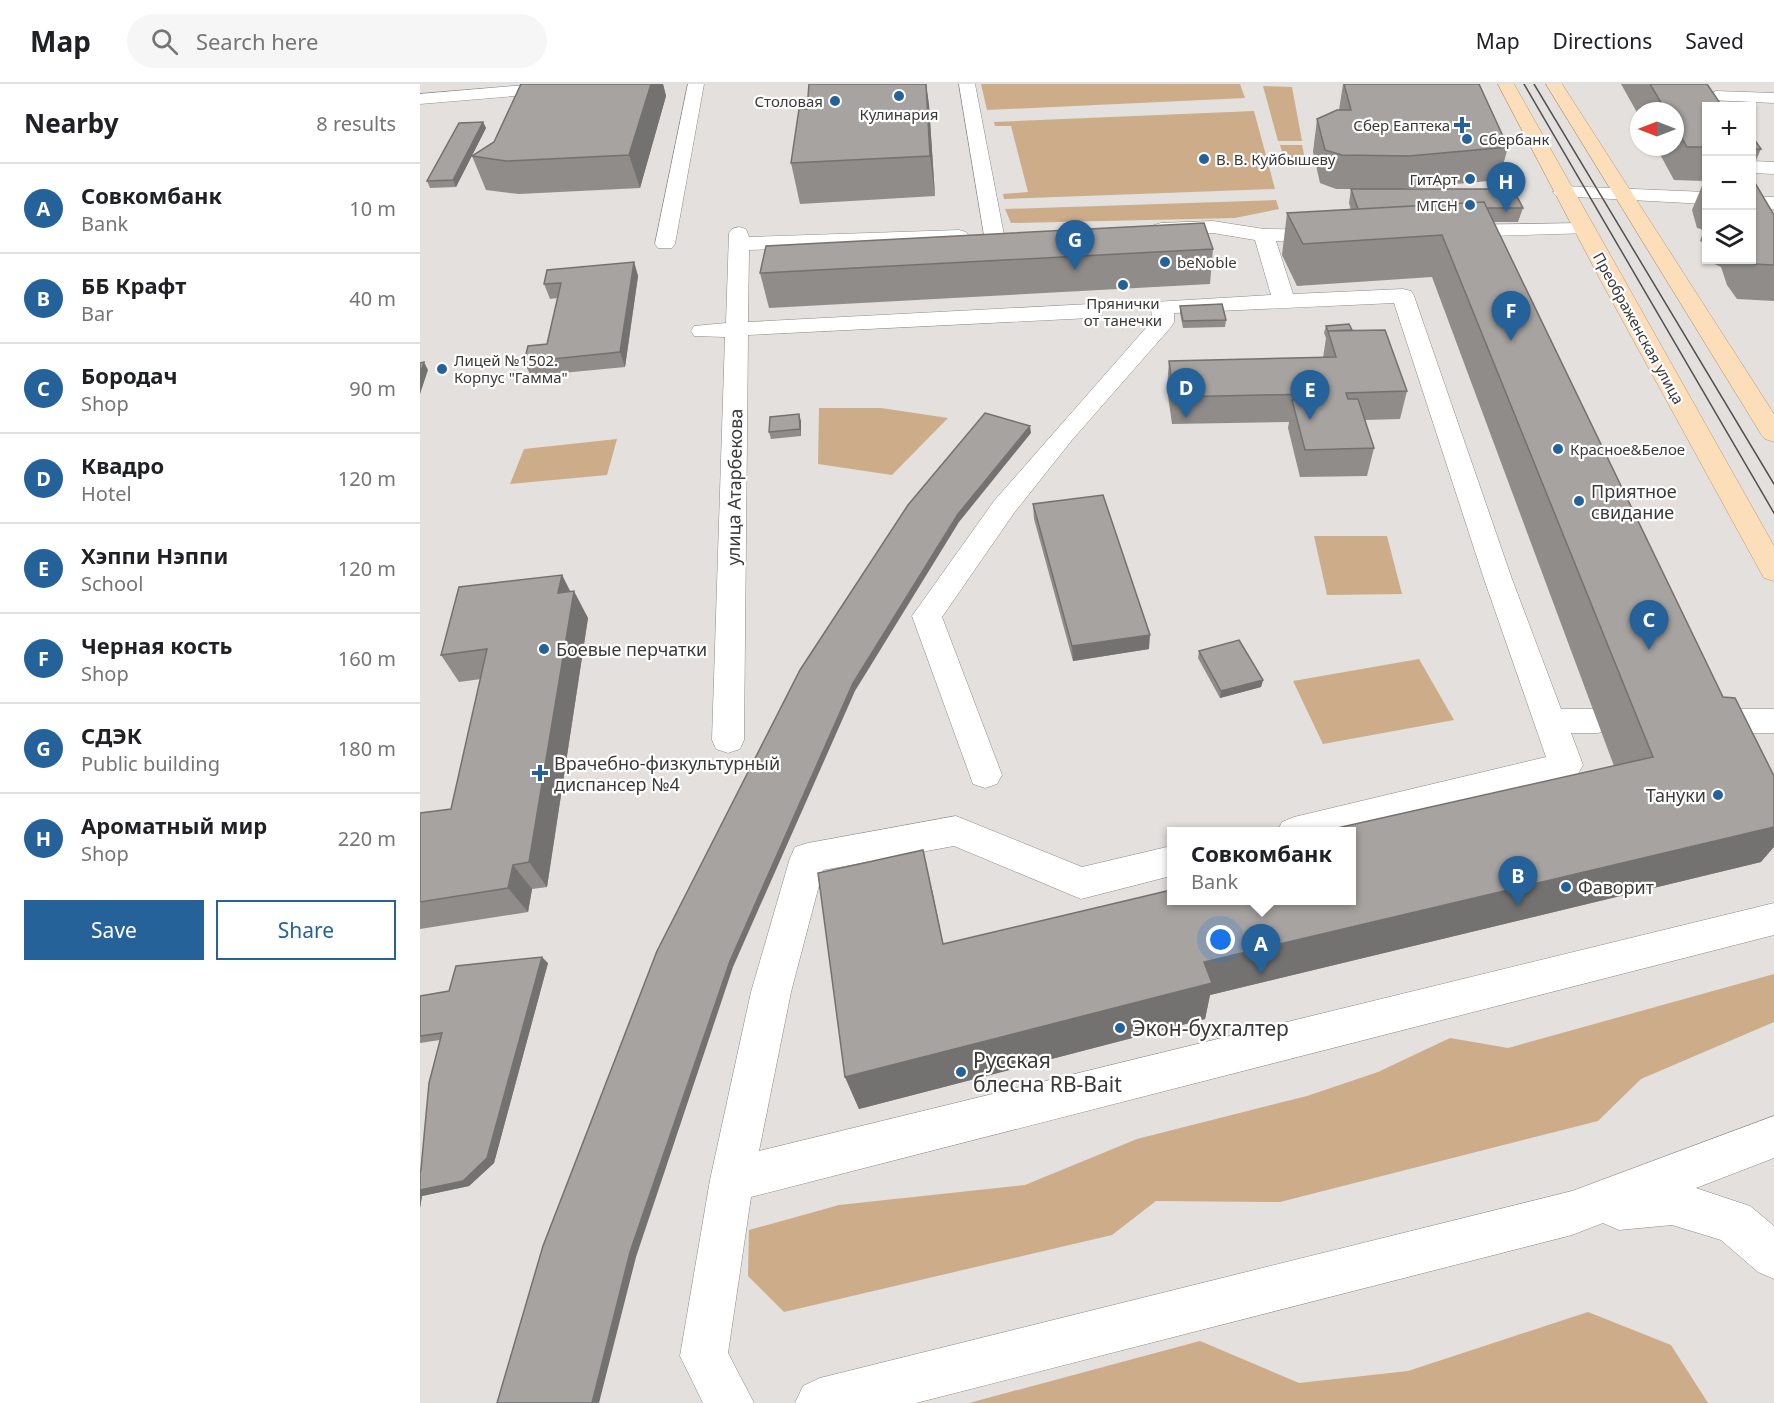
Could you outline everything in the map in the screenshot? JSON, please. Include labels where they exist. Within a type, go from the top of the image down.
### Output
[{"type":"main road","name":"Преображенская улица","points":[[1506,84],[1583,229],[1774,571]]},
{"type":"main road","points":[[1554,84],[1774,434]]},
{"type":"street","points":[[420,99],[598,84]]},
{"type":"street","points":[[665,244],[696,84]]},
{"type":"street","points":[[967,84],[994,235],[1017,234]]},
{"type":"street","points":[[1716,96],[1774,98]]},
{"type":"street","points":[[1756,167],[1774,168]]},
{"type":"street","points":[[1563,192],[1620,192],[1702,198]]},
{"type":"street","points":[[1756,202],[1774,203]]},
{"type":"street","points":[[1144,230],[1213,227],[1264,235],[1348,233]]},
{"type":"street","points":[[1432,232],[1583,229]]},
{"type":"street","name":"улица Атарбекова","points":[[728,740],[739,239],[994,235]]},
{"type":"street","points":[[1264,235],[1284,302]]},
{"type":"street","points":[[985,775],[927,616],[1004,507],[1063,435],[1163,322],[1162,307],[1403,296],[1498,579],[1566,765],[1310,827]]},
{"type":"street","points":[[702,331],[1090,311]]},
{"type":"street","points":[[1550,721],[1598,721]]},
{"type":"street","points":[[1686,721],[1774,721]]},
{"type":"street","points":[[729,1403],[704,1356],[732,1180],[771,992],[808,858],[956,831],[1081,883],[1167,862]]},
{"type":"street","points":[[732,1180],[1774,920]]},
{"type":"street","points":[[820,1403],[1572,1213],[1774,1137]]},
{"type":"street","points":[[1572,1213],[1672,1203],[1734,1222],[1774,1256]]},
{"type":"shaded area","points":[[981,84],[1240,84],[1245,98],[987,110]]},
{"type":"shaded area","points":[[1263,86],[1292,87],[1302,141],[1278,141]]},
{"type":"shaded area","points":[[1254,111],[1275,189],[1004,199],[1003,194],[1028,192],[1011,126],[995,126],[994,122]]},
{"type":"shaded area","points":[[1280,145],[1302,145],[1306,164],[1286,165]]},
{"type":"shaded area","points":[[1276,200],[1279,209],[1235,218],[1011,223],[1005,209]]},
{"type":"shaded area","points":[[819,408],[881,408],[948,418],[892,475],[818,464]]},
{"type":"shaded area","points":[[617,439],[607,475],[510,484],[524,449]]},
{"type":"shaded area","points":[[1314,536],[1387,536],[1402,594],[1327,595]]},
{"type":"shaded area","points":[[1419,659],[1454,720],[1323,744],[1293,681]]},
{"type":"shaded area","points":[[1774,974],[1774,1022],[1641,1079],[1598,1121],[1280,1202],[1156,1201],[1112,1235],[784,1312],[748,1276],[749,1230],[839,1205],[1025,1185],[1137,1139],[1307,1096],[1378,1072],[1450,1038],[1508,1048]]},
{"type":"shaded area","points":[[1588,1312],[1671,1345],[1708,1403],[969,1403],[1200,1341],[1299,1383],[1408,1371]]},
{"type":"building","points":[[521,84],[651,84],[629,155],[506,161],[472,156],[494,142]]},
{"type":"building","points":[[809,84],[926,84],[930,156],[791,163],[799,109],[807,109]]},
{"type":"building","points":[[1344,84],[1479,84],[1508,147],[1409,156],[1342,155],[1325,150],[1317,119],[1337,110],[1351,110]]},
{"type":"building","points":[[1650,84],[1707,84],[1719,102],[1702,102],[1702,147],[1687,147],[1684,142],[1684,102],[1661,102]]},
{"type":"building","points":[[483,122],[453,180],[427,181],[459,123]]},
{"type":"building","points":[[1756,185],[1774,215],[1774,265],[1754,264],[1756,264]]},
{"type":"building","points":[[1351,189],[1513,189],[1523,208],[1487,208],[1484,202],[1358,209]]},
{"type":"building","points":[[1484,202],[1723,697],[1735,698],[1774,776],[1774,827],[1204,962],[1212,983],[845,1077],[818,873],[923,850],[943,944],[1167,891],[1167,905],[1356,905],[1356,827],[1342,827],[1653,757],[1442,235],[1303,244],[1287,213]]},
{"type":"building","points":[[1204,223],[1213,249],[760,273],[766,246]]},
{"type":"building","points":[[634,262],[620,352],[524,362],[528,346],[547,344],[561,283],[544,284],[547,270]]},
{"type":"building","points":[[1222,304],[1226,320],[1183,321],[1180,306]]},
{"type":"building","points":[[1349,324],[1352,330],[1328,331],[1326,326]]},
{"type":"building","points":[[1385,330],[1407,391],[1346,393],[1348,399],[1358,399],[1374,448],[1305,450],[1292,400],[1314,400],[1312,394],[1174,397],[1169,361],[1336,357],[1328,331]]},
{"type":"building","points":[[985,413],[1030,426],[958,514],[853,683],[730,961],[630,1252],[592,1403],[497,1403],[543,1246],[657,951],[800,670],[908,505]]},
{"type":"building","points":[[799,414],[800,429],[769,432],[770,417]]},
{"type":"building","points":[[1103,495],[1150,635],[1072,646],[1033,504]]},
{"type":"building","points":[[562,575],[558,593],[574,591],[529,862],[513,865],[508,888],[420,902],[420,813],[451,809],[487,649],[441,655],[459,587]]},
{"type":"building","points":[[1239,640],[1263,680],[1221,691],[1199,651]]},
{"type":"building","points":[[542,957],[487,1158],[463,1181],[420,1190],[429,1083],[442,1033],[420,1036],[420,996],[449,991],[456,966]]},
{"type":"tram line","points":[[1524,84],[1774,513]]},
{"type":"tram line","points":[[1534,84],[1774,484]]},
{"type":"place","name":"Кулинария","points":[[899,96]]},
{"type":"place","name":"Столовая","points":[[835,101]]},
{"type":"place","name":"Сбер Еаптека","points":[[1462,125]]},
{"type":"place","name":"Сбербанк","points":[[1467,139]]},
{"type":"place","name":"В. В. Куйбышеву","points":[[1204,159]]},
{"type":"place","name":"ГитАрт","points":[[1470,179]]},
{"type":"place","name":"МГСН","points":[[1470,205]]},
{"type":"place","name":"Ароматный мир","points":[[1506,212]]},
{"type":"place","name":"beNoble","points":[[1165,262]]},
{"type":"place","name":"СДЭК","points":[[1075,270]]},
{"type":"place","name":"Прянички от танечки","points":[[1123,285]]},
{"type":"place","name":"Черная кость","points":[[1511,341]]},
{"type":"place","name":"Лицей №1502. Корпус \"Гамма\"","points":[[442,369]]},
{"type":"place","name":"Квадро","points":[[1186,418]]},
{"type":"place","name":"Хэппи Нэппи","points":[[1310,420]]},
{"type":"place","name":"Красное&Белое","points":[[1558,449]]},
{"type":"place","name":"Приятное свидание","points":[[1579,501]]},
{"type":"place","name":"Боевые перчатки","points":[[544,649]]},
{"type":"place","name":"Бородач","points":[[1649,650]]},
{"type":"place","name":"Врачебно-физкультурный диспансер №4","points":[[540,773]]},
{"type":"place","name":"Тануки","points":[[1718,795]]},
{"type":"place","name":"Фаворит","points":[[1566,887]]},
{"type":"place","name":"ББ Крафт","points":[[1518,906]]},
{"type":"place","name":"Совкомбанк","points":[[1261,974]]},
{"type":"place","name":"Экон-бухгалтер","points":[[1120,1028]]},
{"type":"place","name":"Русская блесна RB-Bait","points":[[961,1072]]}]
